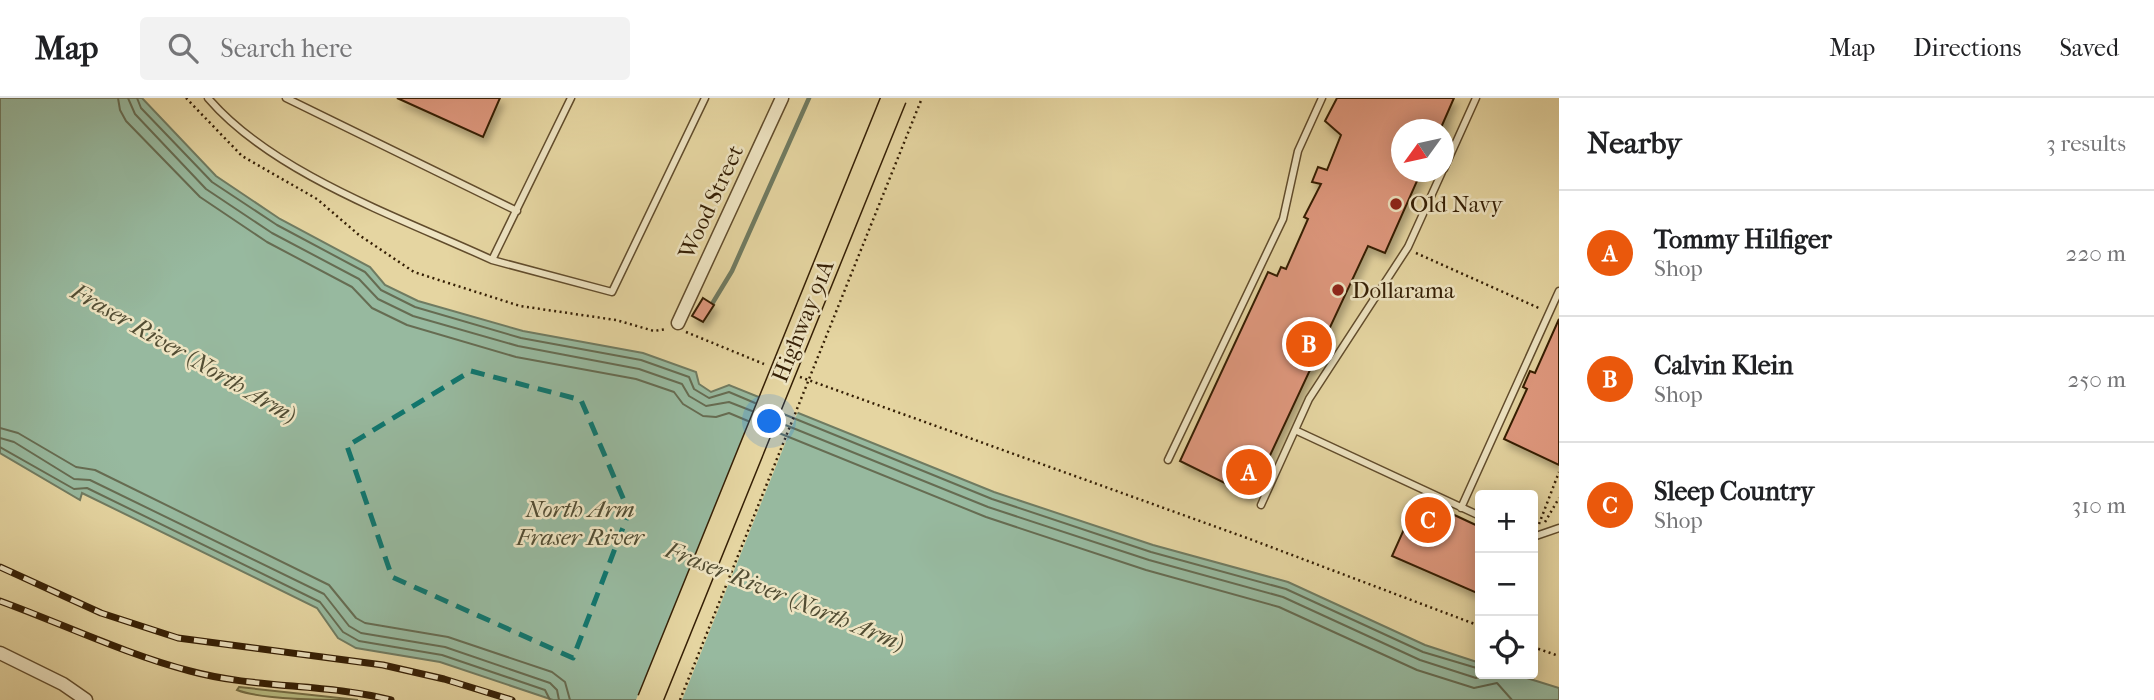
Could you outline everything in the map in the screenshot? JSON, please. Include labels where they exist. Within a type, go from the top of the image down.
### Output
[{"type":"highway","name":"Highway 91A","points":[[650,700],[894,98]]},
{"type":"highway","name":"Highway 91A","points":[[668,700],[911,98]]},
{"type":"street","name":"Wood Street","points":[[678,323],[782,98]]},
{"type":"street","points":[[0,653],[63,684],[86,700]]},
{"type":"lane","points":[[208,98],[231,125],[297,170],[492,260],[612,292],[705,98]]},
{"type":"lane","points":[[286,98],[517,211]]},
{"type":"lane","points":[[492,260],[571,98]]},
{"type":"lane","points":[[1168,460],[1283,219],[1298,151],[1322,98]]},
{"type":"lane","points":[[1454,146],[1476,98]]},
{"type":"lane","points":[[1261,505],[1309,399],[1408,247],[1438,182]]},
{"type":"lane","points":[[1461,508],[1559,291]]},
{"type":"lane","points":[[1295,430],[1475,514]]},
{"type":"lane","points":[[1538,536],[1559,528]]},
{"type":"path","points":[[186,98],[242,156],[317,199],[359,235],[414,272],[530,309],[616,320],[654,331],[678,323],[696,337],[776,368]]},
{"type":"path","points":[[680,700],[922,98]]},
{"type":"path","points":[[1408,247],[1549,313]]},
{"type":"path","points":[[788,373],[1260,542],[1475,624]]},
{"type":"path","points":[[1538,525],[1559,472]]},
{"type":"path","points":[[1538,649],[1559,656]]},
{"type":"highlighted area","points":[[471,371],[581,400],[629,512],[573,658],[392,577],[347,446]]},
{"type":"shaded area","points":[[239,687],[358,700],[278,698],[237,690]]},
{"type":"water","name":"North Arm Fraser River","points":[[0,98],[142,98],[216,176],[280,219],[370,267],[385,285],[418,301],[523,331],[643,353],[696,372],[699,384],[711,392],[729,385],[994,492],[1153,545],[1288,582],[1425,645],[1475,661],[1475,679],[1530,679],[1559,688],[1559,700],[553,700],[440,662],[356,648],[338,638],[317,608],[82,493],[80,500],[0,453]]},
{"type":"pier","points":[[760,394],[799,409],[682,700],[636,700]]},
{"type":"building","points":[[397,98],[500,98],[483,137]]},
{"type":"building","points":[[1337,98],[1454,98],[1445,119],[1391,119],[1391,182],[1417,182],[1385,253],[1368,246],[1251,496],[1180,461],[1268,272],[1277,276],[1281,267],[1286,269],[1308,219],[1304,217],[1321,184],[1312,182],[1318,167],[1327,170],[1341,135],[1325,121]]},
{"type":"building","points":[[703,298],[714,305],[703,322],[692,316]]},
{"type":"building","points":[[1559,319],[1559,465],[1504,439],[1527,389],[1523,387],[1530,371],[1535,373]]},
{"type":"building","points":[[1418,498],[1475,525],[1475,592],[1392,556]]},
{"type":"waterway","points":[[712,304],[732,271],[809,98]]},
{"type":"railway","points":[[0,567],[101,613],[178,638],[383,665],[444,679],[512,700]]},
{"type":"railway","points":[[0,601],[118,647],[190,671],[240,681],[341,691],[391,700]]},
{"type":"place","name":"Old Navy","points":[[1396,204]]},
{"type":"place","name":"Dollarama","points":[[1338,290]]},
{"type":"place","name":"Calvin Klein","points":[[1309,344]]},
{"type":"place","name":"Tommy Hilfiger","points":[[1249,472]]},
{"type":"place","name":"Sleep Country","points":[[1428,520]]},
{"type":"water label","name":"Fraser River (North Arm)","points":[[184,353]]},
{"type":"water label","name":"Fraser River (North Arm)","points":[[785,596]]}]
